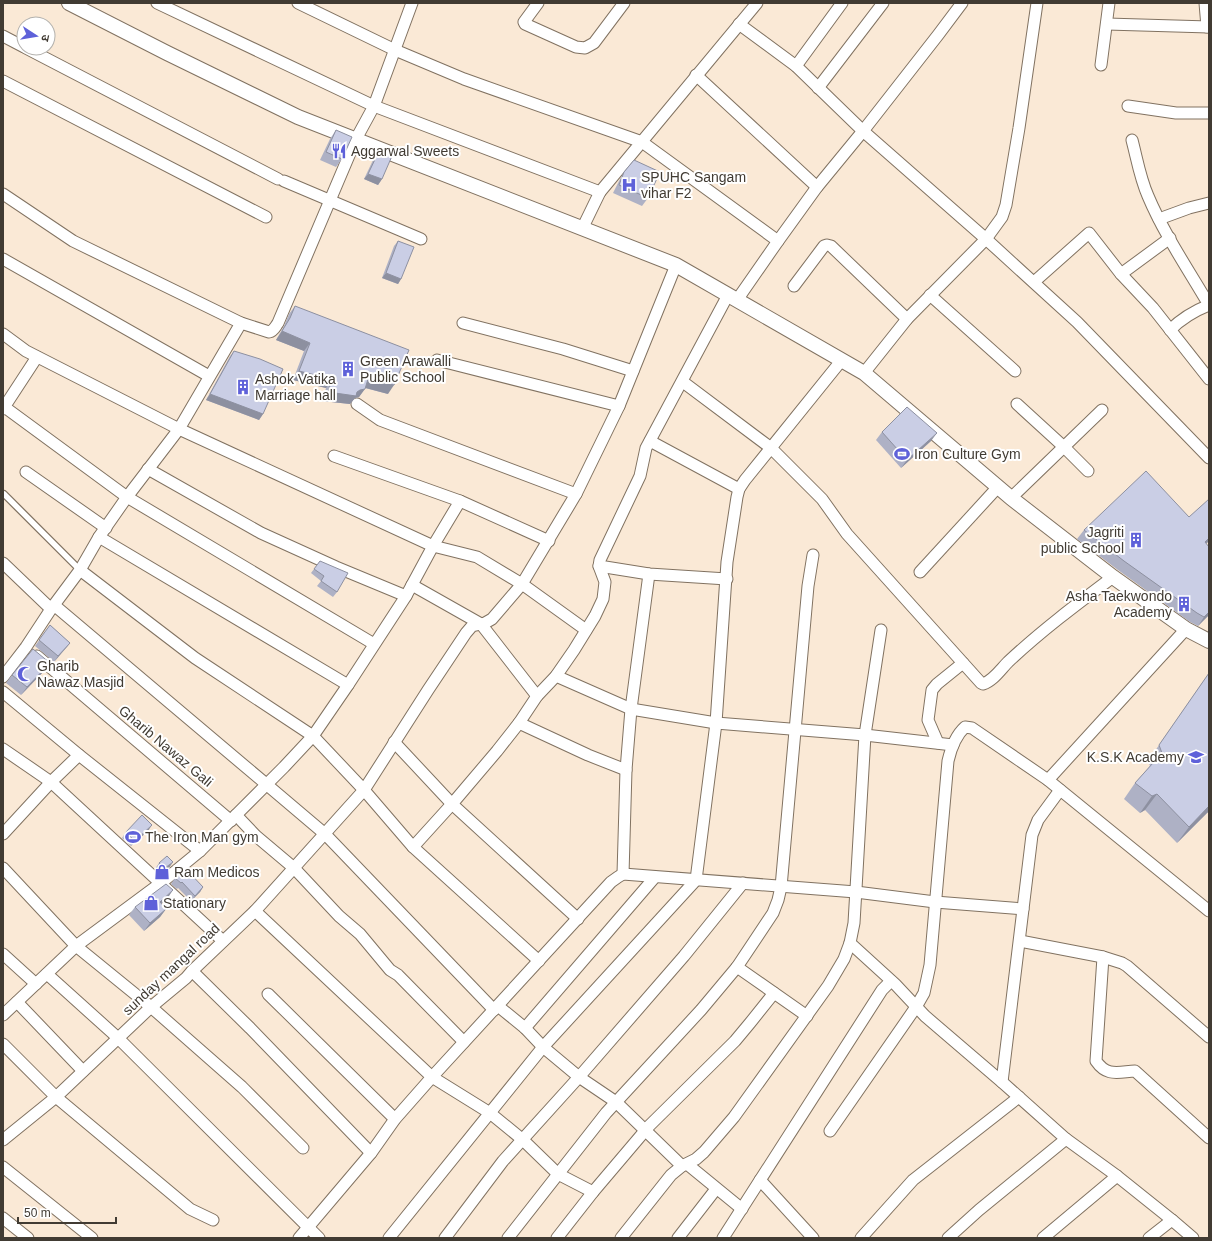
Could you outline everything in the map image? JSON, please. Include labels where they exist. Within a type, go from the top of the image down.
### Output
[{"type":"street","points":[[69,3],[298,117],[676,265],[864,373],[997,488],[1114,577],[1186,629],[1209,641]]},
{"type":"street","points":[[157,3],[374,106],[600,192]]},
{"type":"street","points":[[298,3],[395,50],[464,79],[642,142],[778,241]]},
{"type":"street","points":[[538,3],[524,22],[525,24],[576,47],[585,48],[594,43],[624,3]]},
{"type":"street","points":[[582,228],[600,192],[757,3]]},
{"type":"street","points":[[796,66],[842,3]]},
{"type":"street","points":[[818,88],[884,3]]},
{"type":"street","points":[[413,847],[497,751],[519,723],[537,696],[556,676],[586,630],[600,605],[604,590],[605,582],[600,566],[602,553],[640,476],[646,448],[733,298],[778,241],[817,187],[863,131],[962,3]]},
{"type":"street","points":[[864,373],[907,319],[930,294],[986,239],[1002,217],[1006,205],[1019,128],[1037,3]]},
{"type":"street","points":[[1101,64],[1109,3]]},
{"type":"street","points":[[1107,24],[1208,27],[1204,3]]},
{"type":"street","points":[[3,194],[73,241],[241,322],[269,332],[274,329],[356,139],[374,106],[395,50],[408,4]]},
{"type":"street","points":[[739,24],[796,66],[863,131],[1034,282],[1096,341],[1209,458]]},
{"type":"street","points":[[3,36],[16,42]]},
{"type":"street","points":[[42,56],[281,180],[421,239]]},
{"type":"street","points":[[696,75],[817,187]]},
{"type":"street","points":[[3,81],[266,217]]},
{"type":"street","points":[[1128,106],[1176,113],[1209,113]]},
{"type":"street","points":[[1132,140],[1147,196],[1209,305],[1197,310],[1178,322],[1170,330]]},
{"type":"street","points":[[1159,219],[1189,208],[1209,203]]},
{"type":"street","points":[[1034,282],[1089,233],[1121,274],[1153,308],[1209,379]]},
{"type":"street","points":[[1121,274],[1170,238]]},
{"type":"street","points":[[794,286],[824,246],[831,246],[907,319]]},
{"type":"street","points":[[3,259],[209,376]]},
{"type":"street","name":"sunday mangal road","points":[[3,1140],[56,1097],[118,1038],[186,978],[255,910],[364,790],[466,633],[472,626],[492,619],[522,584],[549,541],[576,494],[619,406],[676,265]]},
{"type":"street","points":[[930,294],[1015,371]]},
{"type":"street","points":[[3,677],[80,570],[127,497],[179,429],[241,322]]},
{"type":"street","points":[[463,323],[563,349],[633,371]]},
{"type":"street","points":[[3,334],[37,357],[179,429],[433,546],[477,557],[522,584],[586,630]]},
{"type":"street","points":[[37,357],[3,407],[127,497],[374,644]]},
{"type":"street","points":[[437,360],[619,406]]},
{"type":"street","points":[[389,1238],[543,1047],[696,880],[716,724],[728,562],[739,489],[841,361]]},
{"type":"street","points":[[683,382],[771,448],[822,499],[847,534],[983,684],[989,682],[1008,662],[1063,614],[1114,577]]},
{"type":"street","points":[[357,404],[380,420],[576,494]]},
{"type":"street","points":[[1017,404],[1064,447],[1088,472]]},
{"type":"street","points":[[1011,498],[1102,410]]},
{"type":"street","points":[[650,441],[739,489]]},
{"type":"street","points":[[334,456],[460,501],[549,541]]},
{"type":"street","points":[[148,468],[261,533],[336,567],[406,596]]},
{"type":"street","points":[[26,472],[106,528]]},
{"type":"street","points":[[920,572],[997,488]]},
{"type":"street","points":[[3,1015],[76,946],[161,884],[200,851],[284,767],[312,736],[348,685],[406,596],[433,546],[460,501]]},
{"type":"street","points":[[100,537],[348,685]]},
{"type":"street","points":[[508,1238],[606,1113],[701,1010],[737,967],[773,913],[782,887],[794,730],[808,586],[813,555]]},
{"type":"street","points":[[3,563],[52,607],[266,784],[324,834],[496,1008],[525,1028],[543,1047],[580,1077],[616,1102],[685,1165],[742,1209]]},
{"type":"street","points":[[600,566],[649,574],[727,579]]},
{"type":"street","points":[[80,570],[195,658],[312,736],[364,790],[413,847],[539,961]]},
{"type":"street","points":[[623,874],[626,770],[631,709],[649,574]]},
{"type":"street","points":[[412,586],[481,624],[537,696]]},
{"type":"street","points":[[1048,780],[1186,629]]},
{"type":"street","points":[[621,1238],[671,1174],[696,1159],[704,1152],[734,1117],[828,986],[844,959],[850,942],[854,923],[865,735],[880,630]]},
{"type":"street","name":"Gharib Nawaz Gali","points":[[26,646],[294,868],[338,916],[360,934],[390,970],[398,975],[464,1042]]},
{"type":"street","points":[[938,743],[928,720],[932,690],[937,684],[963,663]]},
{"type":"street","points":[[556,676],[631,709],[716,724],[865,735],[952,744]]},
{"type":"street","points":[[3,692],[79,755],[200,851]]},
{"type":"street","points":[[519,723],[588,755],[626,770]]},
{"type":"street","points":[[830,1131],[916,1007],[926,987],[930,965],[948,761],[952,744],[965,726],[970,727],[1048,780],[1209,911]]},
{"type":"street","points":[[394,742],[452,804],[578,919]]},
{"type":"street","points":[[3,749],[51,782],[223,941]]},
{"type":"street","points":[[3,834],[51,782],[79,755]]},
{"type":"street","points":[[1002,1082],[1034,827],[1060,790]]},
{"type":"street","points":[[3,868],[76,946],[152,1007],[242,1087],[303,1148]]},
{"type":"street","points":[[299,1238],[371,1153],[395,1119],[432,1077],[612,882],[623,874],[856,892],[935,902],[1023,909]]},
{"type":"street","points":[[525,1028],[655,877]]},
{"type":"street","points":[[445,1238],[503,1161],[580,1077],[684,956],[743,884]]},
{"type":"street","points":[[255,910],[432,1077],[490,1113],[522,1140],[558,1174],[593,1192]]},
{"type":"street","points":[[850,942],[916,1007],[1066,1139],[1117,1176],[1192,1238]]},
{"type":"street","points":[[1020,942],[1103,957],[1122,963],[1209,1037]]},
{"type":"street","points":[[3,954],[36,984]]},
{"type":"street","points":[[1103,957],[1096,1061],[1101,1068],[1111,1073],[1135,1071],[1209,1138]]},
{"type":"street","points":[[737,967],[807,1016]]},
{"type":"street","points":[[192,971],[250,1028],[371,1153]]},
{"type":"street","points":[[47,974],[118,1038],[319,1238]]},
{"type":"street","points":[[723,1238],[882,990],[891,981]]},
{"type":"street","points":[[557,1238],[645,1130],[735,1041],[774,993]]},
{"type":"street","points":[[268,994],[395,1119]]},
{"type":"street","points":[[17,1002],[84,1071]]},
{"type":"street","points":[[3,1044],[56,1097],[190,1209],[213,1220]]},
{"type":"street","points":[[861,1238],[913,1180],[1019,1097]]},
{"type":"street","points":[[948,1238],[979,1210],[1066,1139]]},
{"type":"street","points":[[3,1167],[87,1237]]},
{"type":"street","points":[[1043,1238],[1117,1176]]},
{"type":"street","points":[[760,1180],[813,1238]]},
{"type":"street","points":[[678,1238],[716,1189]]},
{"type":"street","points":[[3,1218],[28,1238]]},
{"type":"street","points":[[1149,1238],[1172,1220]]},
{"type":"lane","points":[[3,495],[4,494],[80,570]]},
{"type":"building","points":[[336,130],[352,137],[342,159],[326,152]]},
{"type":"building","points":[[379,151],[392,156],[382,179],[368,174]]},
{"type":"building","points":[[634,160],[660,172],[648,198],[619,185],[624,172]]},
{"type":"building","points":[[398,241],[414,247],[401,279],[386,273]]},
{"type":"building","name":"Green Arawalli Public School","points":[[295,306],[409,350],[394,385],[368,379],[365,389],[357,392],[356,396],[328,392],[332,379],[299,371],[310,343],[282,331]]},
{"type":"building","name":"Ashok Vatika Marriage hall","points":[[234,351],[260,359],[283,369],[263,414],[210,394]]},
{"type":"building","name":"Iron Culture Gym","points":[[907,407],[937,433],[907,460],[882,432]]},
{"type":"building","name":"Jagriti public School","points":[[1146,471],[1189,517],[1209,499],[1209,538],[1205,542],[1209,547],[1209,612],[1204,617],[1124,561],[1084,530]]},
{"type":"building","points":[[320,561],[348,573],[337,592],[321,581],[324,576],[314,569]]},
{"type":"building","points":[[50,625],[70,643],[58,656],[39,640]]},
{"type":"building","points":[[33,649],[50,663],[27,687],[12,675]]},
{"type":"building","points":[[1209,673],[1209,806],[1189,827],[1157,794],[1152,796],[1135,783],[1162,753],[1159,745]]},
{"type":"building","points":[[142,815],[152,825],[135,841],[126,832]]},
{"type":"building","points":[[167,856],[173,862],[165,868],[159,863]]},
{"type":"building","points":[[186,869],[203,887],[195,896],[182,882],[181,883],[175,878]]},
{"type":"building","name":"Stationary","points":[[166,884],[173,890],[160,902],[166,909],[150,923],[135,907]]},
{"type":"place","name":"Aggarwal Sweets","points":[[339,151]]},
{"type":"place","name":"SPUHC Sangam vihar F2","points":[[629,185]]},
{"type":"place","name":"Green Arawalli Public School","points":[[348,369]]},
{"type":"place","name":"Ashok Vatika Marriage hall","points":[[243,387]]},
{"type":"place","name":"Iron Culture Gym","points":[[902,454]]},
{"type":"place","name":"Jagriti public School","points":[[1136,540]]},
{"type":"place","name":"Asha Taekwondo Academy","points":[[1184,604]]},
{"type":"place","name":"Gharib Nawaz Masjid","points":[[25,674]]},
{"type":"place","name":"K.S.K Academy","points":[[1196,757]]},
{"type":"place","name":"The Iron Man gym","points":[[133,837]]},
{"type":"place","name":"Ram Medicos","points":[[162,872]]},
{"type":"place","name":"Stationary","points":[[151,903]]}]
